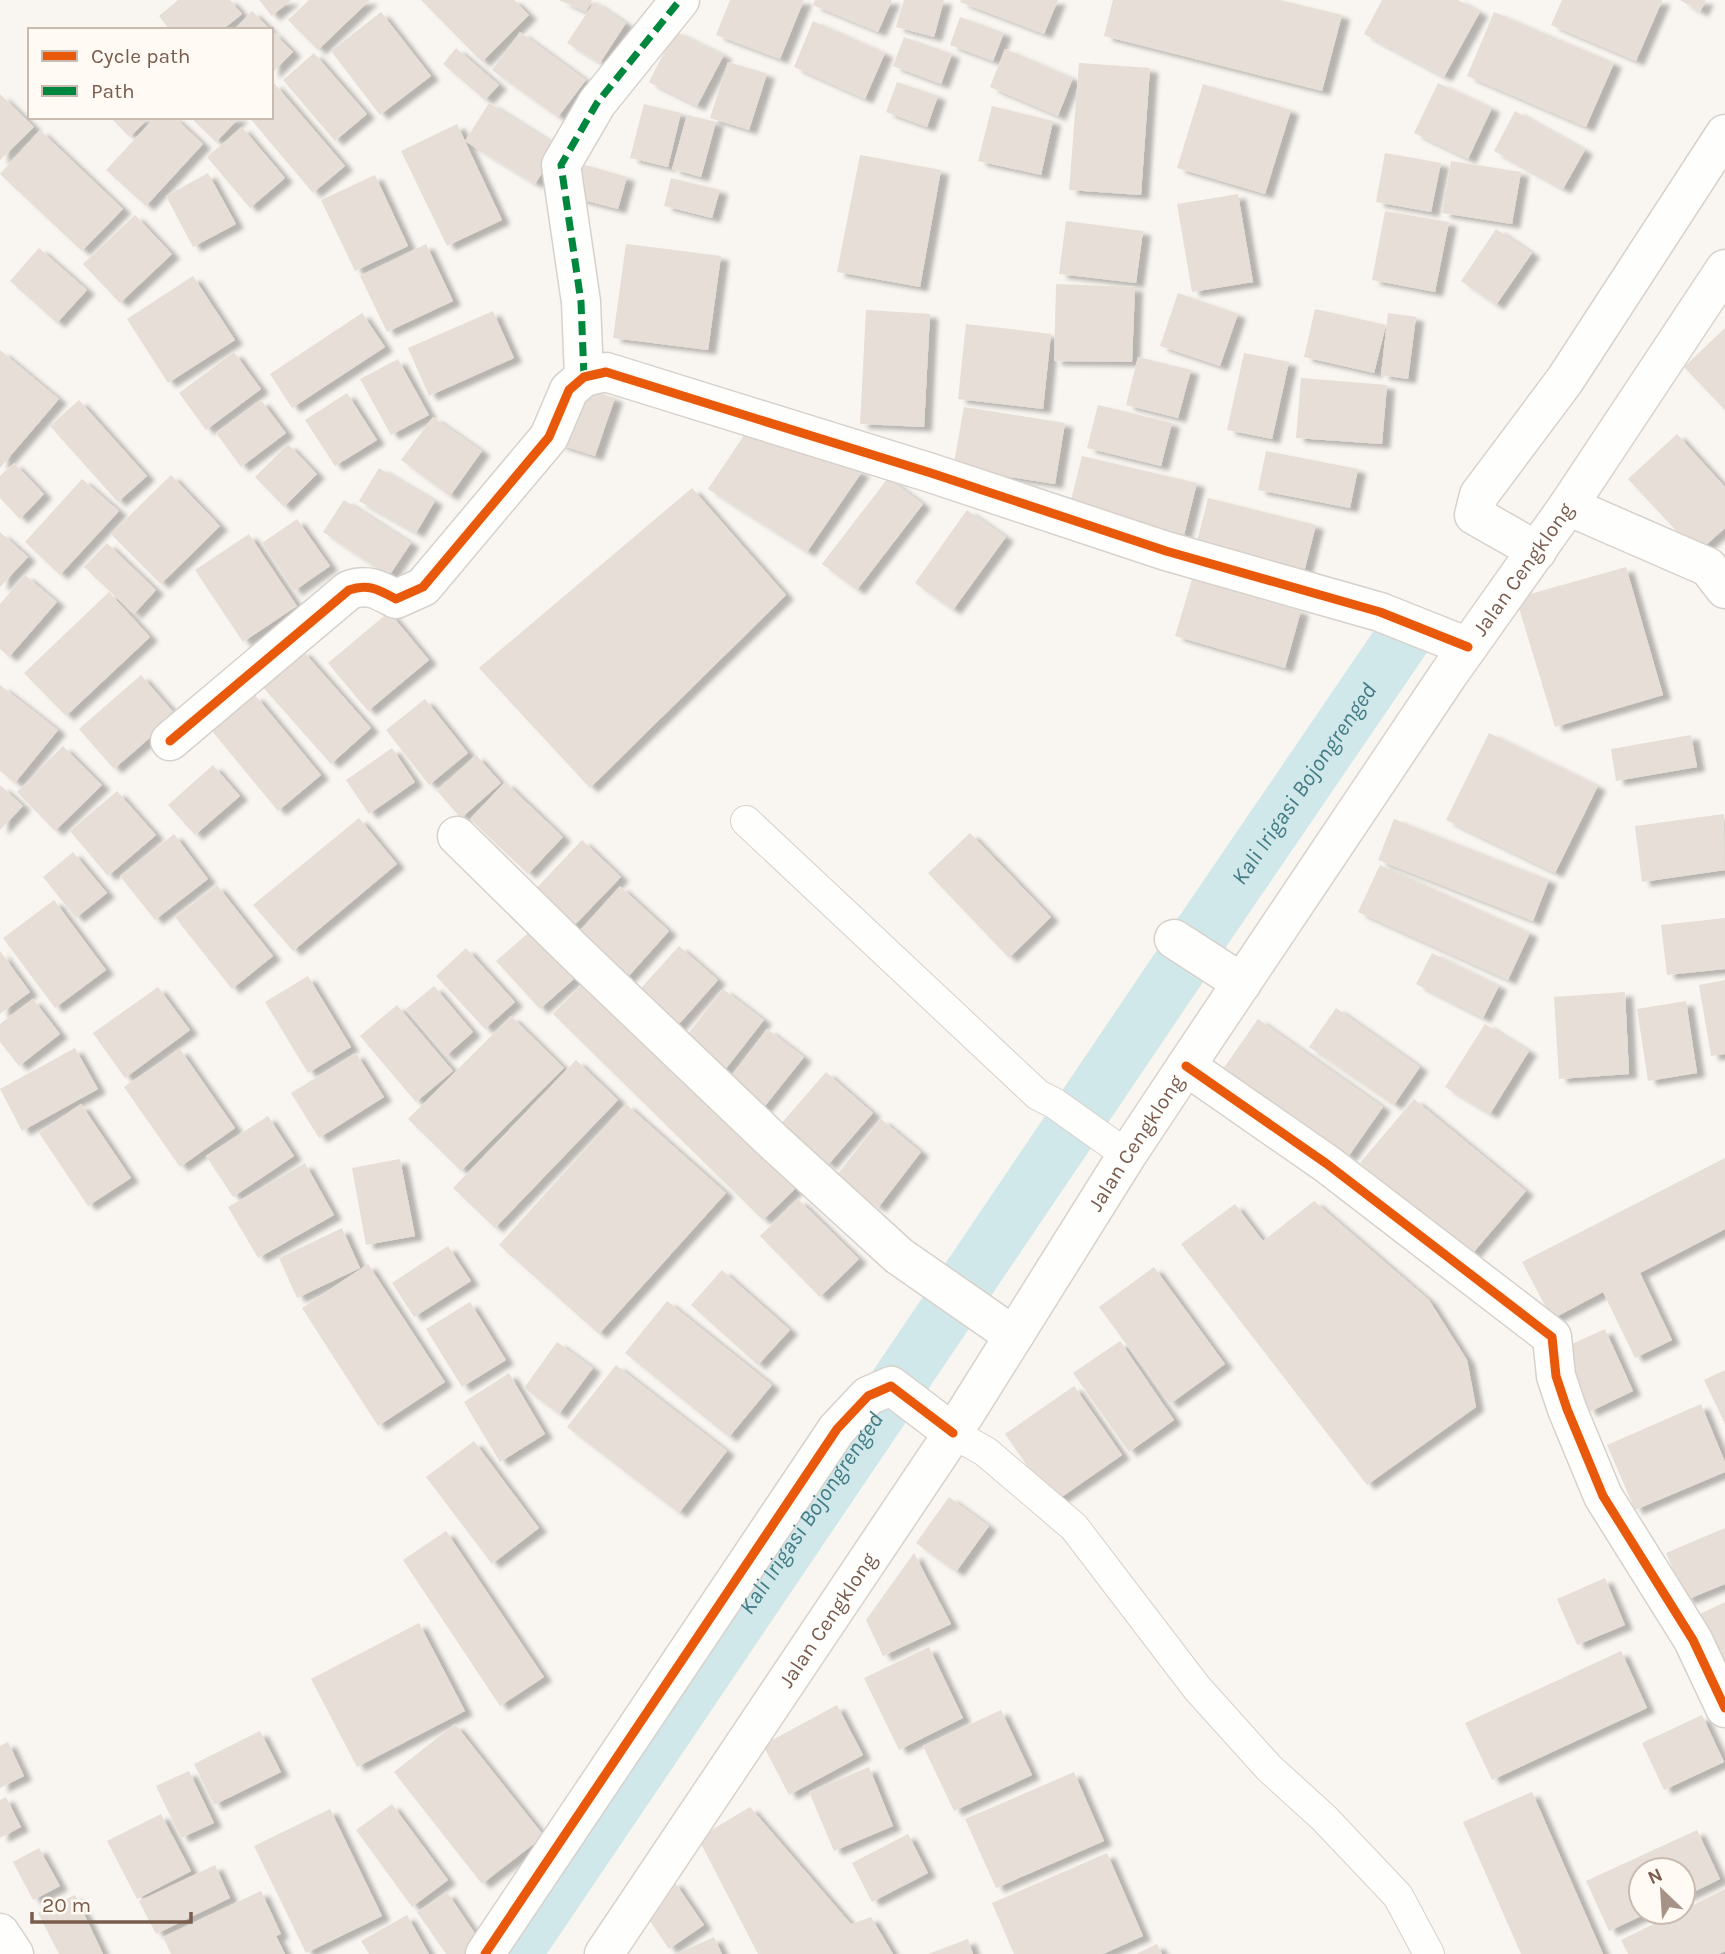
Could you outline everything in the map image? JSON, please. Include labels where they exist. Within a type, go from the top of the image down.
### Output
[{"type":"street","points":[[584,376],[581,302],[561,165],[597,103],[680,0]]},
{"type":"street","points":[[1528,547],[1474,515],[1479,495],[1712,180],[1725,134]]},
{"type":"street","name":"Jalan Cengklong","points":[[604,1954],[946,1428],[1014,1336],[1121,1151],[1186,1066],[1468,647],[1528,547],[1568,506],[1725,269]]},
{"type":"street","points":[[170,741],[349,590],[360,586],[374,587],[396,599],[423,587],[550,437],[559,409],[569,390],[584,376],[606,372],[931,473],[1166,551],[1380,612],[1468,647]]},
{"type":"street","points":[[1568,506],[1719,574]]},
{"type":"street","points":[[457,836],[783,1151],[899,1256],[1014,1336]]},
{"type":"street","points":[[1174,939],[1242,983]]},
{"type":"street","points":[[1186,1066],[1327,1164],[1552,1337],[1556,1376],[1603,1496],[1693,1640],[1725,1708]]},
{"type":"street","points":[[485,1954],[837,1429],[868,1396],[891,1386],[946,1428]]},
{"type":"street","points":[[0,1933],[14,1954]]},
{"type":"lane","points":[[747,821],[1038,1095],[1054,1103],[1121,1151]]},
{"type":"lane","points":[[946,1428],[986,1452],[1074,1527],[1206,1698],[1269,1768],[1324,1818],[1398,1896],[1429,1954]]},
{"type":"building","points":[[178,0],[230,0],[242,14],[224,28],[168,28],[159,16]]},
{"type":"building","points":[[259,0],[291,0],[272,16]]},
{"type":"building","points":[[309,0],[370,0],[318,50],[288,20]]},
{"type":"building","points":[[421,0],[514,0],[529,15],[482,62]]},
{"type":"building","points":[[559,0],[592,0],[586,12]]},
{"type":"building","points":[[730,0],[804,0],[780,59],[716,35]]},
{"type":"building","points":[[815,0],[892,0],[878,32],[813,5]]},
{"type":"building","points":[[904,0],[944,0],[934,37],[896,27]]},
{"type":"building","points":[[1058,0],[1044,34],[960,2]]},
{"type":"building","points":[[1113,0],[1280,0],[1342,15],[1322,91],[1104,36]]},
{"type":"building","points":[[1382,0],[1458,0],[1480,12],[1444,77],[1364,34]]},
{"type":"building","points":[[1562,0],[1662,1],[1636,61],[1551,25]]},
{"type":"building","points":[[1680,0],[1706,0],[1700,12]]},
{"type":"building","points":[[594,2],[626,23],[600,63],[567,43]]},
{"type":"building","points":[[252,11],[269,28],[236,28]]},
{"type":"building","points":[[381,12],[431,76],[380,115],[331,51]]},
{"type":"building","points":[[1494,12],[1614,63],[1586,127],[1467,76]]},
{"type":"building","points":[[960,17],[1004,33],[993,61],[950,45]]},
{"type":"building","points":[[813,21],[885,53],[865,99],[794,67]]},
{"type":"building","points":[[675,31],[724,55],[697,106],[649,82]]},
{"type":"building","points":[[273,32],[293,52],[273,72]]},
{"type":"building","points":[[520,32],[586,80],[558,117],[492,70]]},
{"type":"building","points":[[904,37],[952,54],[941,84],[893,66]]},
{"type":"building","points":[[456,48],[499,85],[485,100],[443,64]]},
{"type":"building","points":[[1005,49],[1073,78],[1058,116],[990,87]]},
{"type":"building","points":[[314,53],[367,114],[335,141],[283,80]]},
{"type":"building","points":[[728,62],[767,74],[749,130],[710,118]]},
{"type":"building","points":[[1079,63],[1150,68],[1141,195],[1069,190]]},
{"type":"building","points":[[897,82],[938,96],[927,127],[886,112]]},
{"type":"building","points":[[1438,83],[1492,108],[1468,159],[1414,133]]},
{"type":"building","points":[[273,84],[345,166],[313,193],[251,119],[273,119]]},
{"type":"building","points":[[1203,84],[1291,110],[1265,194],[1177,168]]},
{"type":"building","points":[[0,94],[34,127],[0,160]]},
{"type":"building","points":[[489,103],[559,147],[535,184],[465,141]]},
{"type":"building","points":[[644,104],[681,113],[668,167],[630,158]]},
{"type":"building","points":[[992,106],[1053,121],[1041,175],[978,161]]},
{"type":"building","points":[[1515,111],[1585,150],[1563,189],[1494,151]]},
{"type":"building","points":[[687,115],[716,122],[701,177],[672,169]]},
{"type":"building","points":[[112,119],[148,119],[130,137]]},
{"type":"building","points":[[153,119],[176,119],[203,144],[146,206],[106,170]]},
{"type":"building","points":[[192,119],[238,119],[216,142]]},
{"type":"building","points":[[457,124],[502,220],[447,246],[401,151]]},
{"type":"building","points":[[242,127],[285,178],[250,208],[207,157]]},
{"type":"building","points":[[40,130],[123,209],[82,251],[0,174]]},
{"type":"building","points":[[1385,153],[1441,163],[1431,212],[1376,202]]},
{"type":"building","points":[[860,155],[941,170],[920,287],[837,272]]},
{"type":"building","points":[[1451,161],[1521,172],[1512,224],[1442,213]]},
{"type":"building","points":[[582,164],[627,177],[618,209],[572,197]]},
{"type":"building","points":[[208,173],[236,224],[193,247],[166,196]]},
{"type":"building","points":[[375,175],[408,246],[355,271],[321,200]]},
{"type":"building","points":[[671,178],[720,190],[712,218],[664,206]]},
{"type":"building","points":[[1238,194],[1253,282],[1192,292],[1177,204]]},
{"type":"building","points":[[1385,211],[1449,222],[1435,292],[1372,280]]},
{"type":"building","points":[[135,215],[172,254],[120,303],[83,264]]},
{"type":"building","points":[[1066,221],[1143,231],[1136,283],[1059,274]]},
{"type":"building","points":[[1496,229],[1532,253],[1496,305],[1461,281]]},
{"type":"building","points":[[426,244],[453,301],[387,332],[360,276]]},
{"type":"building","points":[[626,244],[721,256],[708,350],[613,338]]},
{"type":"building","points":[[39,248],[87,290],[57,323],[10,281]]},
{"type":"building","points":[[193,276],[235,340],[168,383],[127,319]]},
{"type":"building","points":[[1056,284],[1135,287],[1132,362],[1054,361]]},
{"type":"building","points":[[1178,293],[1238,314],[1220,366],[1160,346]]},
{"type":"building","points":[[1315,309],[1386,325],[1374,373],[1304,357]]},
{"type":"building","points":[[866,310],[930,314],[924,427],[860,424]]},
{"type":"building","points":[[493,311],[514,358],[429,396],[408,348]]},
{"type":"building","points":[[362,313],[385,347],[292,408],[270,374]]},
{"type":"building","points":[[1388,313],[1416,317],[1408,379],[1381,375]]},
{"type":"building","points":[[966,324],[1051,334],[1043,409],[958,399]]},
{"type":"building","points":[[1725,328],[1725,410],[1684,367]]},
{"type":"building","points":[[0,350],[59,399],[0,468]]},
{"type":"building","points":[[234,352],[261,389],[206,430],[179,393]]},
{"type":"building","points":[[1244,353],[1289,362],[1272,439],[1227,430]]},
{"type":"building","points":[[1138,357],[1191,370],[1178,418],[1126,405]]},
{"type":"building","points":[[398,359],[429,415],[391,435],[360,379]]},
{"type":"building","points":[[1301,378],[1387,385],[1382,444],[1296,438]]},
{"type":"building","points":[[576,386],[615,398],[595,456],[557,444]]},
{"type":"building","points":[[347,393],[377,440],[335,466],[305,420]]},
{"type":"building","points":[[79,400],[147,476],[118,502],[50,426]]},
{"type":"building","points":[[261,400],[286,433],[241,467],[216,433]]},
{"type":"building","points":[[1098,405],[1172,423],[1161,466],[1087,448]]},
{"type":"building","points":[[964,407],[1065,423],[1055,484],[953,468]]},
{"type":"building","points":[[433,417],[482,451],[450,496],[401,460]]},
{"type":"building","points":[[745,434],[862,472],[807,552],[708,489]]},
{"type":"building","points":[[1677,434],[1725,487],[1725,528],[1697,553],[1628,479]]},
{"type":"building","points":[[288,444],[317,474],[284,507],[255,477]]},
{"type":"building","points":[[1266,451],[1358,469],[1350,508],[1258,490]]},
{"type":"building","points":[[1082,456],[1197,483],[1184,535],[1069,508]]},
{"type":"building","points":[[14,463],[44,494],[20,519],[0,498],[0,476]]},
{"type":"building","points":[[379,468],[435,501],[416,533],[359,501]]},
{"type":"building","points":[[171,475],[220,526],[161,584],[111,534]]},
{"type":"building","points":[[888,478],[923,504],[857,590],[822,564]]},
{"type":"building","points":[[82,479],[119,511],[60,575],[25,542]]},
{"type":"building","points":[[692,488],[786,595],[590,788],[479,668]]},
{"type":"building","points":[[1208,498],[1316,525],[1302,580],[1194,553]]},
{"type":"building","points":[[344,500],[411,543],[389,576],[323,532]]},
{"type":"building","points":[[967,510],[1006,537],[953,610],[915,583]]},
{"type":"building","points":[[297,519],[330,566],[294,591],[262,543]]},
{"type":"building","points":[[0,532],[28,557],[0,587]]},
{"type":"building","points":[[249,534],[297,606],[243,642],[195,570]]},
{"type":"building","points":[[107,543],[156,590],[134,614],[84,567]]},
{"type":"building","points":[[1626,567],[1663,695],[1555,727],[1516,598]]},
{"type":"building","points":[[25,575],[57,602],[9,657],[0,649],[0,604]]},
{"type":"building","points":[[1192,579],[1301,611],[1285,668],[1175,636]]},
{"type":"building","points":[[109,592],[150,637],[66,716],[24,673]]},
{"type":"building","points":[[389,612],[429,660],[368,711],[328,663]]},
{"type":"building","points":[[302,650],[371,728],[331,764],[261,685]]},
{"type":"building","points":[[141,675],[176,715],[114,769],[79,729]]},
{"type":"building","points":[[0,685],[58,730],[15,783],[0,771]]},
{"type":"building","points":[[255,695],[321,775],[278,811],[212,731]]},
{"type":"building","points":[[425,699],[468,753],[429,785],[386,730]]},
{"type":"building","points":[[1489,733],[1598,786],[1555,873],[1446,820]]},
{"type":"building","points":[[1691,735],[1697,767],[1616,781],[1611,749]]},
{"type":"building","points":[[63,746],[102,785],[55,831],[17,792]]},
{"type":"building","points":[[392,748],[415,782],[369,814],[346,780]]},
{"type":"building","points":[[476,755],[501,783],[461,818],[437,791]]},
{"type":"building","points":[[213,765],[240,796],[195,835],[168,805]]},
{"type":"building","points":[[505,782],[563,837],[528,874],[470,819]]},
{"type":"building","points":[[0,785],[23,806],[0,830]]},
{"type":"building","points":[[117,791],[156,835],[108,876],[70,831]]},
{"type":"building","points":[[1724,814],[1725,870],[1642,882],[1635,826]]},
{"type":"building","points":[[359,818],[397,864],[293,951],[253,905]]},
{"type":"building","points":[[1394,819],[1549,880],[1533,921],[1378,860]]},
{"type":"building","points":[[970,833],[1051,917],[1009,958],[928,873]]},
{"type":"building","points":[[174,834],[208,879],[155,920],[120,876]]},
{"type":"building","points":[[582,840],[621,877],[567,933],[529,896]]},
{"type":"building","points":[[73,852],[107,893],[76,918],[43,877]]},
{"type":"building","points":[[1380,865],[1530,933],[1508,980],[1358,912]]},
{"type":"building","points":[[217,885],[273,956],[232,989],[175,917]]},
{"type":"building","points":[[620,886],[669,931],[619,987],[569,943]]},
{"type":"building","points":[[54,900],[106,970],[55,1008],[3,938]]},
{"type":"building","points":[[1725,918],[1725,969],[1667,975],[1661,925]]},
{"type":"building","points":[[533,929],[576,977],[540,1009],[496,961]]},
{"type":"building","points":[[679,946],[718,980],[672,1032],[633,997]]},
{"type":"building","points":[[466,948],[515,1002],[485,1029],[436,976]]},
{"type":"building","points":[[0,951],[30,992],[0,1014]]},
{"type":"building","points":[[1432,953],[1499,986],[1483,1018],[1416,984]]},
{"type":"building","points":[[308,976],[351,1047],[308,1073],[265,1002]]},
{"type":"building","points":[[587,979],[799,1185],[763,1220],[553,1014]]},
{"type":"building","points":[[1725,980],[1725,1054],[1711,1056],[1699,985]]},
{"type":"building","points":[[434,986],[473,1032],[446,1056],[406,1009]]},
{"type":"building","points":[[158,987],[190,1030],[125,1078],[93,1033]]},
{"type":"building","points":[[723,989],[764,1020],[721,1075],[680,1044]]},
{"type":"building","points":[[1625,992],[1629,1074],[1559,1079],[1554,997]]},
{"type":"building","points":[[33,999],[60,1034],[19,1066],[0,1042],[0,1024]]},
{"type":"building","points":[[1686,1001],[1697,1073],[1648,1081],[1637,1009]]},
{"type":"building","points":[[397,1005],[453,1071],[416,1102],[360,1036]]},
{"type":"building","points":[[1336,1008],[1420,1067],[1394,1105],[1309,1047]]},
{"type":"building","points":[[511,1016],[564,1068],[461,1171],[408,1119]]},
{"type":"building","points":[[1258,1019],[1383,1107],[1348,1157],[1223,1069]]},
{"type":"building","points":[[1485,1024],[1529,1051],[1490,1114],[1445,1087]]},
{"type":"building","points":[[767,1029],[804,1057],[761,1111],[726,1083]]},
{"type":"building","points":[[75,1048],[98,1089],[22,1131],[0,1089]]},
{"type":"building","points":[[180,1049],[235,1128],[180,1167],[124,1087]]},
{"type":"building","points":[[356,1053],[384,1097],[319,1138],[291,1093]]},
{"type":"building","points":[[576,1060],[618,1100],[495,1228],[453,1188]]},
{"type":"building","points":[[826,1072],[873,1113],[828,1165],[780,1125]]},
{"type":"building","points":[[1414,1099],[1526,1191],[1472,1254],[1360,1163]]},
{"type":"building","points":[[81,1104],[131,1178],[88,1206],[39,1133]]},
{"type":"building","points":[[626,1104],[726,1193],[599,1334],[499,1245]]},
{"type":"building","points":[[268,1116],[294,1156],[233,1197],[206,1156]]},
{"type":"building","points":[[881,1119],[921,1152],[878,1208],[837,1175]]},
{"type":"building","points":[[1725,1158],[1725,1229],[1640,1273],[1672,1340],[1635,1358],[1603,1292],[1552,1319],[1522,1262]]},
{"type":"building","points":[[400,1159],[415,1236],[366,1245],[352,1168]]},
{"type":"building","points":[[305,1163],[334,1215],[258,1258],[228,1207]]},
{"type":"building","points":[[798,1199],[859,1259],[820,1297],[760,1236]]},
{"type":"building","points":[[1314,1201],[1429,1300],[1467,1360],[1476,1407],[1367,1485],[1181,1244],[1235,1204],[1263,1241]]},
{"type":"building","points":[[342,1228],[360,1268],[297,1298],[279,1258]]},
{"type":"building","points":[[448,1246],[471,1281],[414,1317],[392,1283]]},
{"type":"building","points":[[368,1264],[445,1382],[378,1426],[302,1308]]},
{"type":"building","points":[[1154,1267],[1225,1364],[1170,1404],[1099,1307]]},
{"type":"building","points":[[722,1270],[790,1330],[758,1365],[691,1305]]},
{"type":"building","points":[[667,1301],[772,1385],[729,1437],[625,1353]]},
{"type":"building","points":[[470,1302],[506,1360],[462,1387],[426,1329]]},
{"type":"building","points":[[1605,1329],[1633,1391],[1589,1412],[1561,1349]]},
{"type":"building","points":[[1120,1341],[1174,1420],[1129,1452],[1073,1373]]},
{"type":"building","points":[[557,1342],[593,1368],[559,1414],[524,1388]]},
{"type":"building","points":[[616,1365],[727,1451],[679,1513],[567,1427]]},
{"type":"building","points":[[1725,1370],[1725,1424],[1704,1380]]},
{"type":"building","points":[[509,1373],[545,1434],[500,1462],[464,1402]]},
{"type":"building","points":[[1074,1386],[1122,1455],[1053,1503],[1005,1434]]},
{"type":"building","points":[[1701,1404],[1725,1462],[1725,1472],[1635,1510],[1607,1445]]},
{"type":"building","points":[[474,1441],[539,1528],[492,1564],[426,1477]]},
{"type":"building","points":[[949,1497],[989,1526],[956,1572],[916,1543]]},
{"type":"building","points":[[1725,1528],[1725,1584],[1686,1600],[1666,1553]]},
{"type":"building","points":[[446,1531],[544,1677],[500,1706],[403,1560]]},
{"type":"building","points":[[914,1553],[951,1624],[883,1656],[866,1620]]},
{"type":"building","points":[[1605,1578],[1625,1625],[1577,1645],[1557,1599]]},
{"type":"building","points":[[1725,1602],[1725,1668],[1698,1615]]},
{"type":"building","points":[[419,1623],[465,1711],[357,1767],[311,1679]]},
{"type":"building","points":[[929,1647],[963,1718],[899,1750],[864,1678]]},
{"type":"building","points":[[1621,1651],[1647,1708],[1492,1780],[1465,1723]]},
{"type":"building","points":[[837,1705],[863,1755],[789,1795],[763,1745]]},
{"type":"building","points":[[1001,1710],[1032,1775],[954,1811],[923,1746]]},
{"type":"building","points":[[1702,1715],[1724,1762],[1664,1790],[1642,1743]]},
{"type":"building","points":[[455,1724],[544,1836],[482,1884],[394,1772]]},
{"type":"building","points":[[260,1731],[281,1772],[214,1805],[194,1764]]},
{"type":"building","points":[[8,1742],[24,1776],[0,1788],[0,1746]]},
{"type":"building","points":[[869,1767],[893,1826],[834,1851],[809,1792]]},
{"type":"building","points":[[189,1771],[214,1823],[181,1838],[156,1786]]},
{"type":"building","points":[[1074,1772],[1104,1841],[996,1888],[965,1819]]},
{"type":"building","points":[[1532,1792],[1603,1954],[1521,1954],[1463,1822]]},
{"type":"building","points":[[6,1797],[21,1827],[0,1838],[0,1800]]},
{"type":"building","points":[[392,1804],[448,1880],[412,1907],[356,1830]]},
{"type":"building","points":[[750,1807],[851,1924],[871,1917],[893,1954],[758,1954],[698,1838]]},
{"type":"building","points":[[330,1809],[382,1916],[306,1953],[254,1846]]},
{"type":"building","points":[[161,1814],[191,1871],[137,1899],[107,1841]]},
{"type":"building","points":[[1697,1830],[1720,1879],[1697,1890],[1697,1856],[1640,1856]]},
{"type":"building","points":[[908,1834],[928,1873],[872,1902],[852,1863]]},
{"type":"building","points":[[39,1848],[60,1886],[33,1900],[13,1862]]},
{"type":"building","points":[[1107,1853],[1143,1936],[1103,1954],[1014,1954],[992,1903]]},
{"type":"building","points":[[1627,1862],[1627,1923],[1609,1931],[1586,1881]]},
{"type":"building","points":[[215,1865],[230,1898],[156,1934],[139,1901]]},
{"type":"building","points":[[674,1881],[704,1925],[669,1949],[639,1905]]},
{"type":"building","points":[[1725,1889],[1725,1951],[1719,1954],[1628,1954],[1621,1940],[1650,1926],[1697,1926],[1697,1903]]},
{"type":"building","points":[[261,1891],[281,1934],[276,1936],[285,1954],[171,1954],[163,1937]]},
{"type":"building","points":[[447,1892],[485,1948],[475,1954],[446,1954],[417,1912]]},
{"type":"building","points":[[75,1895],[103,1954],[59,1954],[38,1913]]},
{"type":"building","points":[[407,1915],[429,1954],[369,1954],[361,1941]]},
{"type":"building","points":[[714,1937],[722,1954],[676,1954]]},
{"type":"building","points":[[968,1939],[973,1954],[928,1954]]},
{"type":"building","points":[[1157,1944],[1162,1954],[1136,1954]]},
{"type":"waterway","name":"Kali Irigasi Bojongrenged","points":[[1201,934],[1407,632]]},
{"type":"waterway","name":"Kali Irigasi Bojongrenged","points":[[513,1954],[1178,969]]},
{"type":"marked path","points":[[584,377],[581,302],[561,165],[597,103],[680,0]]},
{"type":"cycle path","points":[[170,741],[349,590],[368,587],[396,599],[423,587],[549,437],[569,390],[584,377],[606,372],[931,473],[1166,551],[1380,612],[1468,647]]},
{"type":"cycle path","points":[[1186,1066],[1327,1164],[1552,1337],[1556,1376],[1603,1496],[1693,1640],[1725,1708]]},
{"type":"cycle path","points":[[485,1954],[837,1429],[868,1396],[891,1386],[953,1433]]}]
